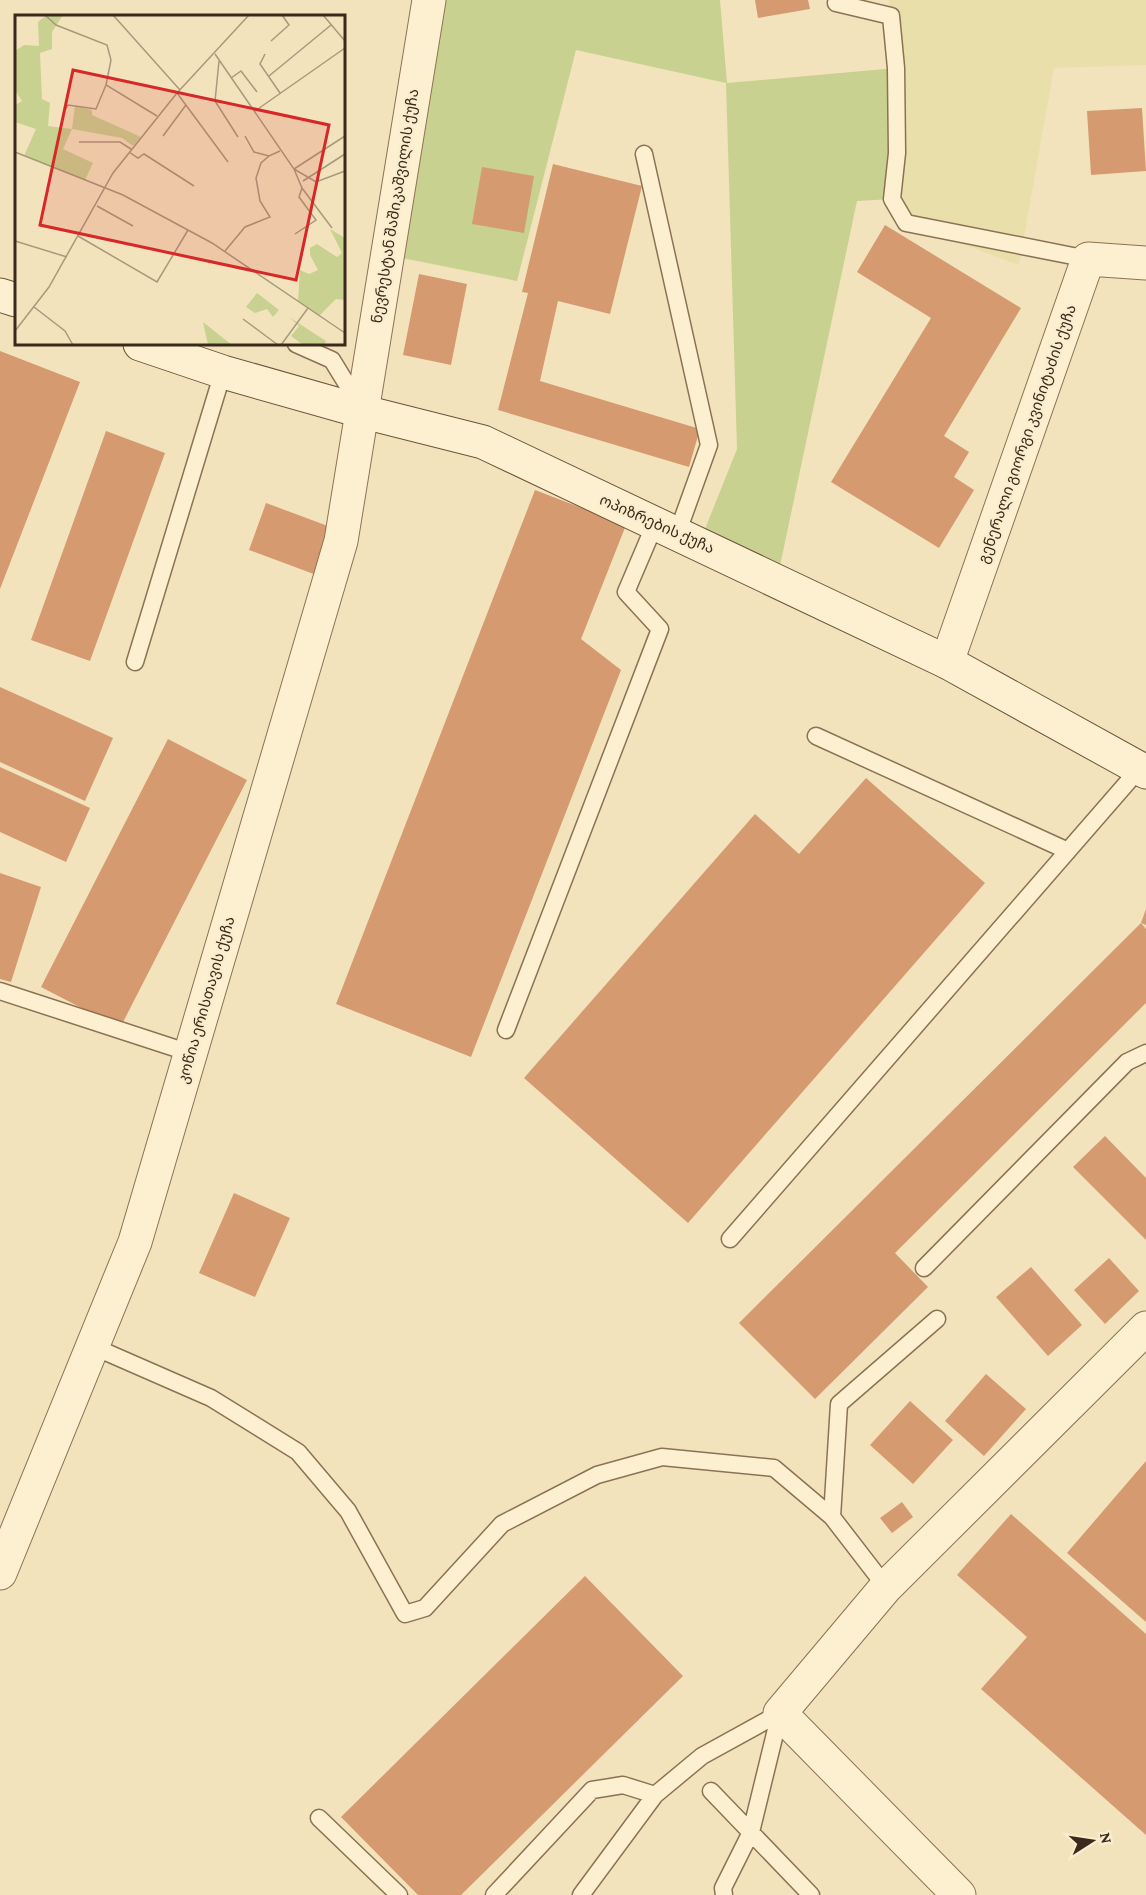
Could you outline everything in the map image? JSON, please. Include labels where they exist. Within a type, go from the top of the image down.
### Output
[{"type":"street","name":"ნევრესტან შაშიკაშვილის ქუჩა","points":[[364,412],[429,0]]},
{"type":"street","points":[[1088,259],[1146,263]]},
{"type":"street","name":"გენერალი გიორგი კვინიტაძის ქუჩა","points":[[947,663],[1088,259]]},
{"type":"street","points":[[0,295],[15,300]]},
{"type":"street","name":"ოპიზრების ქუჩა","points":[[143,345],[223,372],[364,412],[483,442],[947,663],[1143,770]]},
{"type":"street","name":"კოწია ერისთავის ქუჩა","points":[[0,1573],[135,1242],[341,541],[364,412]]},
{"type":"street","points":[[959,1895],[780,1713],[886,1587],[1140,1346]]},
{"type":"lane","points":[[836,3],[891,16],[896,68],[897,153],[892,199],[906,223],[1088,259]]},
{"type":"lane","points":[[506,1030],[660,629],[626,592],[666,529],[709,445],[644,154]]},
{"type":"lane","points":[[298,345],[332,360],[364,412]]},
{"type":"lane","points":[[135,662],[223,372]]},
{"type":"lane","points":[[816,736],[1068,851]]},
{"type":"lane","points":[[730,1239],[1068,851],[1143,770]]},
{"type":"lane","points":[[0,991],[190,1053]]},
{"type":"lane","points":[[924,1268],[1127,1062],[1146,1053]]},
{"type":"lane","points":[[832,1517],[839,1404],[937,1319]]},
{"type":"lane","points":[[92,1346],[211,1398],[298,1452],[348,1511],[405,1614],[425,1608],[502,1524],[597,1474],[662,1457],[774,1468],[832,1517],[886,1587]]},
{"type":"lane","points":[[580,1895],[655,1795],[702,1756],[780,1713]]},
{"type":"lane","points":[[724,1895],[723,1888],[751,1832],[780,1713]]},
{"type":"lane","points":[[494,1895],[592,1790],[623,1785],[655,1795]]},
{"type":"lane","points":[[711,1791],[812,1895]]},
{"type":"lane","points":[[319,1818],[399,1895]]},
{"type":"shaded area","points":[[889,0],[1146,0],[1146,65],[1054,68],[1019,265],[906,223],[892,199],[896,68]]},
{"type":"green space","points":[[429,0],[720,0],[727,83],[896,68],[892,199],[857,201],[777,580],[699,544],[737,449],[726,83],[576,50],[517,281],[387,255]]},
{"type":"building","points":[[755,0],[808,0],[810,9],[758,18]]},
{"type":"building","points":[[1142,108],[1146,171],[1091,175],[1087,111]]},
{"type":"building","points":[[553,164],[642,186],[610,314],[558,301],[540,381],[700,429],[689,467],[498,410],[528,293],[522,292]]},
{"type":"building","points":[[482,167],[534,176],[524,233],[472,224]]},
{"type":"building","points":[[885,225],[1021,308],[944,436],[969,452],[954,477],[974,490],[939,548],[831,482],[931,318],[857,272]]},
{"type":"building","points":[[419,274],[467,284],[451,365],[403,355]]},
{"type":"building","points":[[0,351],[80,382],[0,589]]},
{"type":"building","points":[[106,431],[165,453],[90,661],[31,640]]},
{"type":"building","points":[[535,490],[626,525],[581,639],[621,670],[471,1057],[336,1004]]},
{"type":"building","points":[[266,503],[336,529],[319,576],[249,550]]},
{"type":"building","points":[[0,687],[113,738],[85,801],[0,762]]},
{"type":"building","points":[[168,739],[247,780],[120,1028],[41,987]]},
{"type":"building","points":[[0,767],[90,808],[66,862],[0,832]]},
{"type":"building","points":[[866,778],[985,883],[688,1223],[524,1078],[755,814],[799,854]]},
{"type":"building","points":[[0,873],[41,887],[11,982],[0,979]]},
{"type":"building","points":[[1146,909],[1146,925],[1141,923]]},
{"type":"building","points":[[1141,923],[1146,929],[1146,1003],[895,1253],[928,1287],[815,1399],[739,1323]]},
{"type":"building","points":[[1105,1136],[1146,1178],[1146,1240],[1073,1167]]},
{"type":"building","points":[[234,1193],[290,1218],[255,1297],[199,1273]]},
{"type":"building","points":[[1109,1258],[1139,1291],[1105,1324],[1074,1290]]},
{"type":"building","points":[[1031,1267],[1082,1325],[1048,1356],[996,1297]]},
{"type":"building","points":[[986,1374],[1026,1409],[984,1456],[945,1421]]},
{"type":"building","points":[[910,1401],[953,1440],[913,1484],[870,1445]]},
{"type":"building","points":[[1146,1461],[1146,1622],[1067,1553]]},
{"type":"building","points":[[902,1502],[913,1517],[892,1533],[880,1518]]},
{"type":"building","points":[[1011,1514],[1146,1634],[1146,1835],[981,1689],[1027,1637],[957,1575]]},
{"type":"building","points":[[585,1576],[683,1676],[461,1895],[418,1895],[341,1817]]}]
